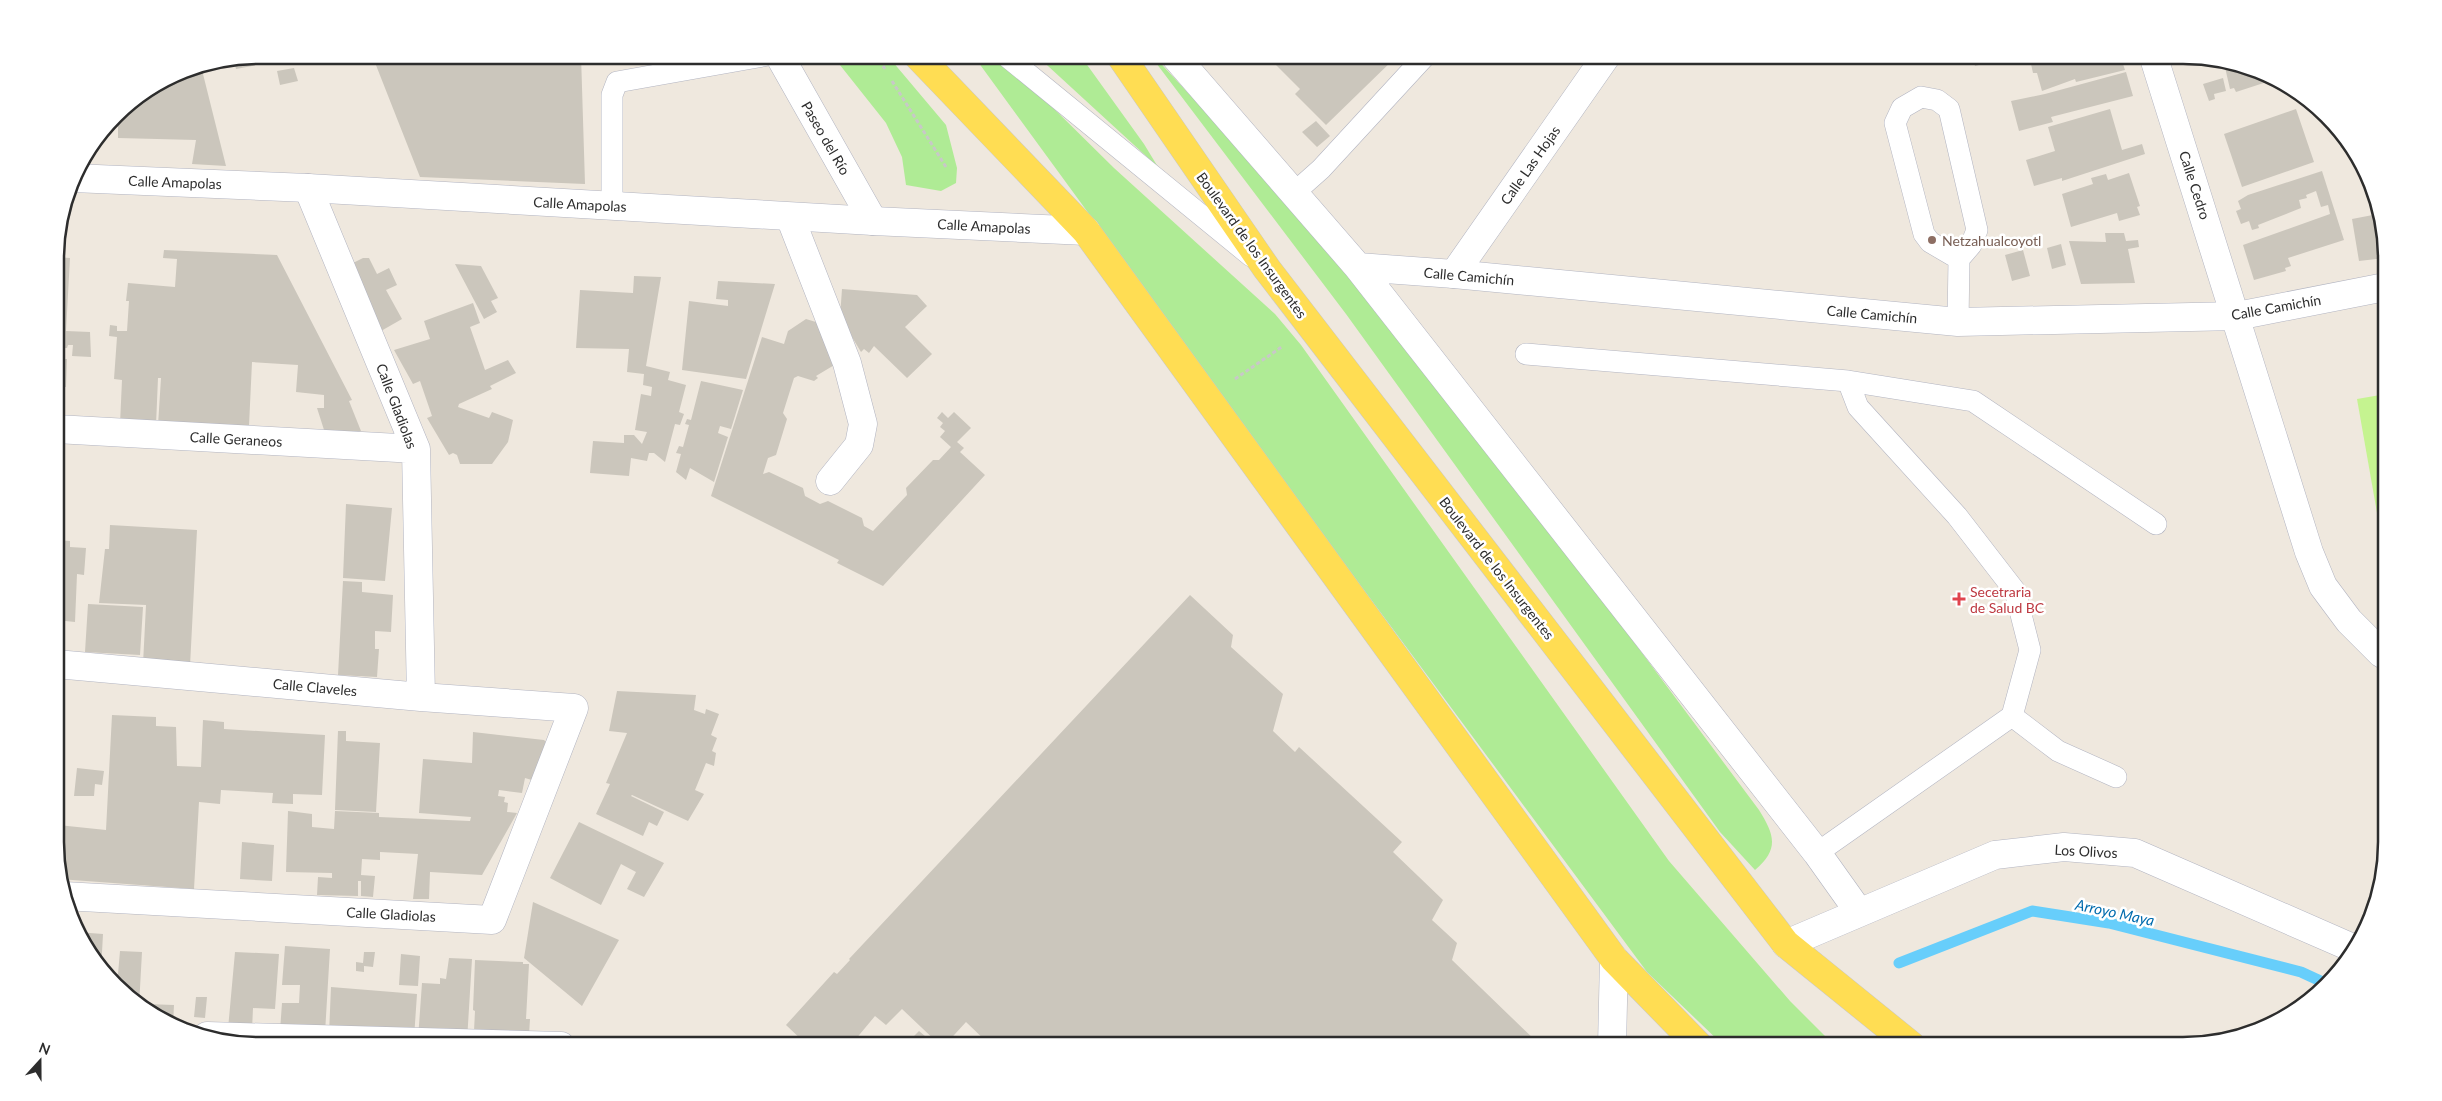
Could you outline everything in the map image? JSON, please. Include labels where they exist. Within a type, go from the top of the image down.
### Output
[{"type":"main road","points":[[926,64],[1086,231],[1614,959],[1690,1037]]},
{"type":"main road","name":"Boulevard de los Insurgentes","points":[[1126,64],[1267,269],[1786,944],[1901,1037]]},
{"type":"street","name":"Paseo del Río","points":[[784,64],[874,221]]},
{"type":"street","points":[[1182,64],[1358,267],[1817,853],[1859,912]]},
{"type":"street","name":"Calle Las Hojas","points":[[1454,274],[1601,64]]},
{"type":"street","name":"Calle Cedro","points":[[2156,64],[2310,552],[2323,586],[2349,621],[2378,650]]},
{"type":"street","name":"Calle Amapolas","points":[[81,178],[308,188],[874,221],[1086,231]]},
{"type":"street","name":"Calle Gladiolas","points":[[308,188],[416,449],[421,697]]},
{"type":"street","points":[[790,216],[847,363],[863,424],[860,444],[830,481]]},
{"type":"street","name":"Calle Camichín","points":[[1358,267],[1454,274],[1958,322],[2237,316],[2378,289]]},
{"type":"street","name":"Calle Geraneos","points":[[64,428],[416,449]]},
{"type":"street","name":"Calle Claveles","points":[[64,665],[421,697],[574,708]]},
{"type":"street","name":"Calle Gladiolas","points":[[71,896],[492,920],[574,708]]},
{"type":"street","name":"Los Olivos","points":[[1786,944],[1995,855],[2064,847],[2135,853],[2348,946]]},
{"type":"street","points":[[1612,1037],[1614,959]]},
{"type":"lane","points":[[612,206],[612,95],[617,82],[718,64]]},
{"type":"lane","points":[[1016,64],[1267,269]]},
{"type":"lane","points":[[1294,194],[1321,168],[1418,64]]},
{"type":"lane","points":[[1958,322],[1959,259],[1972,245],[1977,230],[1949,109],[1937,100],[1921,97],[1902,108],[1895,123],[1924,234],[1930,242],[1959,259]]},
{"type":"lane","points":[[1526,354],[1848,380],[1973,401],[2156,524]]},
{"type":"lane","points":[[1817,853],[2012,716],[2030,650],[2016,591],[1957,516],[1858,406],[1848,380]]},
{"type":"lane","points":[[2012,716],[2058,751],[2116,777]]},
{"type":"path","points":[[882,64],[886,71]]},
{"type":"path","points":[[891,79],[946,166]]},
{"type":"path","points":[[1233,380],[1287,344]]},
{"type":"green space","points":[[839,64],[895,64],[946,125],[957,168],[956,183],[941,191],[906,185],[902,157],[886,123]]},
{"type":"green space","points":[[980,64],[1003,64],[1038,93],[1114,168],[1275,314],[1301,345],[1669,861],[1790,1001],[1826,1037],[1715,1037],[1647,972],[1341,559]]},
{"type":"green space","points":[[1046,64],[1086,64],[1144,144],[1158,167]]},
{"type":"green space","points":[[1157,64],[1161,64],[1287,200],[1355,281],[1578,567],[1759,810],[1771,834],[1772,841],[1768,855],[1755,870],[1720,832],[1346,314]]},
{"type":"green space","points":[[2378,395],[2378,518],[2357,399]]},
{"type":"building","points":[[262,64],[236,69],[235,65]]},
{"type":"building","points":[[376,64],[581,64],[585,184],[420,177]]},
{"type":"building","points":[[1275,64],[1389,64],[1326,125],[1295,94],[1300,89]]},
{"type":"building","points":[[2031,64],[2123,64],[2125,70],[2076,82],[2075,79],[2042,91],[2037,73],[2033,73]]},
{"type":"building","points":[[294,68],[298,81],[280,85],[277,71]]},
{"type":"building","points":[[2225,68],[2266,82],[2236,92],[2234,88],[2230,89]]},
{"type":"building","points":[[202,72],[226,166],[192,164],[196,140],[118,138],[118,124],[140,104],[172,84]]},
{"type":"building","points":[[2126,72],[2133,96],[2051,117],[2053,122],[2019,131],[2011,101],[2045,94]]},
{"type":"building","points":[[2223,78],[2226,91],[2214,94],[2215,99],[2209,101],[2203,84]]},
{"type":"building","points":[[2110,109],[2122,150],[2142,144],[2145,154],[2062,181],[2062,178],[2034,186],[2026,160],[2055,151],[2048,127]]},
{"type":"building","points":[[2296,109],[2314,162],[2242,187],[2224,134]]},
{"type":"building","points":[[1316,121],[1330,136],[1317,147],[1302,132]]},
{"type":"building","points":[[2322,171],[2344,240],[2288,258],[2291,266],[2285,268],[2286,271],[2254,280],[2243,245],[2330,214],[2328,205],[2321,207],[2316,191],[2306,195],[2307,198],[2299,200],[2301,208],[2258,225],[2259,228],[2252,230],[2249,221],[2241,224],[2236,211],[2241,209],[2238,201],[2248,195]]},
{"type":"building","points":[[2129,173],[2140,206],[2137,207],[2140,215],[2119,221],[2117,213],[2071,227],[2062,194],[2093,184],[2091,178],[2106,174],[2108,180]]},
{"type":"building","points":[[2374,215],[2377,233],[2378,259],[2359,261],[2352,219]]},
{"type":"building","points":[[2105,233],[2124,233],[2126,241],[2138,240],[2139,247],[2128,249],[2135,283],[2081,284],[2069,241],[2106,242]]},
{"type":"building","points":[[2061,244],[2066,265],[2052,269],[2047,248]]},
{"type":"building","points":[[164,250],[277,255],[352,400],[349,401],[361,431],[334,441],[325,433],[317,408],[324,408],[324,395],[296,392],[298,365],[252,362],[248,447],[157,441],[161,378],[158,378],[156,425],[120,424],[122,380],[114,379],[117,337],[109,336],[110,325],[117,326],[117,331],[127,331],[129,301],[126,301],[128,283],[175,287],[177,259],[163,258]]},
{"type":"building","points":[[2023,250],[2030,276],[2012,281],[2005,255]]},
{"type":"building","points":[[64,258],[70,258],[66,331],[90,332],[91,357],[72,356],[73,345],[68,345],[67,348],[64,348]]},
{"type":"building","points":[[363,258],[369,258],[377,274],[389,268],[397,285],[386,290],[402,319],[381,331],[345,267]]},
{"type":"building","points":[[455,264],[481,266],[498,298],[491,301],[497,312],[484,319]]},
{"type":"building","points":[[634,276],[661,277],[646,366],[670,372],[668,380],[686,385],[679,412],[684,414],[680,425],[675,424],[665,462],[654,453],[649,453],[647,461],[631,458],[629,476],[590,473],[593,441],[624,443],[624,435],[634,435],[642,444],[647,432],[635,430],[641,394],[651,396],[652,387],[643,385],[644,374],[627,372],[629,349],[576,348],[580,290],[633,293]]},
{"type":"building","points":[[718,281],[775,284],[746,379],[682,370],[689,301],[728,306],[728,300],[716,299]]},
{"type":"building","points":[[842,289],[917,295],[927,306],[905,327],[932,354],[907,378],[874,346],[869,353],[864,349],[861,352],[840,317]]},
{"type":"building","points":[[473,303],[480,323],[470,327],[485,370],[508,360],[516,373],[490,386],[492,389],[459,404],[458,407],[489,418],[492,412],[513,420],[508,442],[492,464],[460,464],[457,455],[453,453],[449,455],[427,418],[432,416],[420,381],[413,384],[394,350],[430,339],[424,321]]},
{"type":"building","points":[[806,319],[829,326],[836,364],[816,376],[818,378],[814,381],[798,376],[794,378],[783,413],[787,419],[776,455],[768,458],[763,474],[769,472],[803,488],[805,496],[820,504],[828,501],[862,518],[864,526],[873,531],[907,495],[906,488],[933,460],[939,460],[951,447],[940,437],[945,431],[940,427],[943,423],[937,418],[942,412],[948,418],[954,412],[971,428],[957,442],[964,448],[960,452],[985,475],[883,586],[837,563],[839,560],[711,496],[762,337],[784,344],[788,331]]},
{"type":"building","points":[[64,359],[67,359],[66,387],[64,387]]},
{"type":"building","points":[[701,381],[743,390],[731,429],[720,426],[718,433],[728,437],[714,482],[690,468],[686,480],[676,472],[681,454],[676,453],[679,446],[683,447],[689,425],[685,424],[687,419],[691,420]]},
{"type":"building","points":[[346,504],[392,508],[385,581],[343,578]]},
{"type":"building","points":[[110,525],[197,530],[190,666],[143,664],[146,605],[99,603],[105,549],[109,549]]},
{"type":"building","points":[[64,541],[70,541],[70,547],[86,548],[84,575],[77,574],[75,622],[64,621]]},
{"type":"building","points":[[343,581],[362,582],[362,592],[393,595],[391,632],[375,631],[375,649],[379,649],[377,677],[338,675]]},
{"type":"building","points":[[1190,595],[1233,635],[1231,647],[1283,694],[1273,731],[1295,752],[1299,747],[1402,842],[1393,852],[1443,900],[1432,920],[1457,943],[1452,960],[1532,1037],[982,1037],[966,1022],[952,1037],[932,1037],[902,1009],[886,1025],[875,1016],[858,1037],[799,1037],[786,1025],[834,972],[837,974]]},
{"type":"building","points":[[88,604],[143,607],[140,655],[85,652]]},
{"type":"building","points":[[617,691],[696,695],[694,710],[705,714],[706,709],[719,714],[711,735],[717,738],[712,751],[716,753],[714,766],[706,763],[695,790],[704,794],[688,821],[632,795],[664,812],[657,826],[649,822],[643,836],[596,814],[610,784],[606,783],[627,733],[609,731]]},
{"type":"building","points":[[112,715],[156,717],[156,726],[176,727],[177,766],[201,767],[203,720],[224,722],[224,729],[325,735],[322,795],[293,794],[293,804],[272,803],[273,793],[221,790],[220,804],[199,802],[194,889],[67,880],[64,855],[64,826],[106,830]]},
{"type":"building","points":[[338,731],[346,731],[346,741],[380,743],[376,812],[335,810]]},
{"type":"building","points":[[473,732],[544,740],[550,746],[535,781],[525,778],[522,793],[499,790],[498,796],[505,797],[504,802],[508,803],[507,812],[517,813],[482,875],[430,872],[429,899],[413,899],[418,854],[380,852],[380,860],[362,859],[361,875],[375,876],[373,897],[361,896],[361,881],[358,881],[358,896],[317,895],[318,877],[332,878],[332,873],[286,872],[288,811],[312,814],[312,827],[334,829],[335,811],[379,813],[379,817],[470,821],[471,817],[419,813],[423,759],[472,763]]},
{"type":"building","points":[[77,768],[104,771],[102,785],[95,784],[94,796],[74,796]]},
{"type":"building","points":[[579,822],[664,863],[644,897],[627,889],[636,872],[621,864],[601,905],[550,878]]},
{"type":"building","points":[[242,842],[274,845],[272,881],[240,879]]},
{"type":"building","points":[[533,902],[619,940],[582,1006],[524,958]]},
{"type":"building","points":[[86,933],[103,934],[102,958]]},
{"type":"building","points":[[285,946],[330,949],[325,1033],[280,1031],[282,1003],[299,1003],[300,985],[282,985]]},
{"type":"building","points":[[120,951],[142,952],[140,997],[115,974],[118,974]]},
{"type":"building","points":[[235,952],[279,954],[275,1009],[253,1008],[252,1030],[228,1029]]},
{"type":"building","points":[[364,952],[375,952],[373,967],[364,966],[364,972],[356,971],[356,962],[363,963]]},
{"type":"building","points":[[401,954],[420,956],[418,986],[399,985]]},
{"type":"building","points":[[449,958],[472,959],[467,1037],[418,1037],[422,983],[440,984],[440,978],[446,979]]},
{"type":"building","points":[[475,960],[523,962],[523,964],[529,964],[526,1019],[530,1019],[529,1035],[474,1031]]},
{"type":"building","points":[[331,987],[417,994],[414,1037],[329,1034]]},
{"type":"building","points":[[196,997],[207,997],[205,1018],[194,1017]]},
{"type":"building","points":[[150,1004],[174,1005],[173,1018]]},
{"type":"building","points":[[919,1031],[926,1037],[913,1037]]},
{"type":"waterway","name":"Arroyo Maya","points":[[1899,963],[2032,911],[2109,923],[2301,972],[2320,981]]},
{"type":"place","name":"Netzahualcoyotl","points":[[1932,240]]},
{"type":"place","name":"Secetraria de Salud BC","points":[[1959,599]]}]
